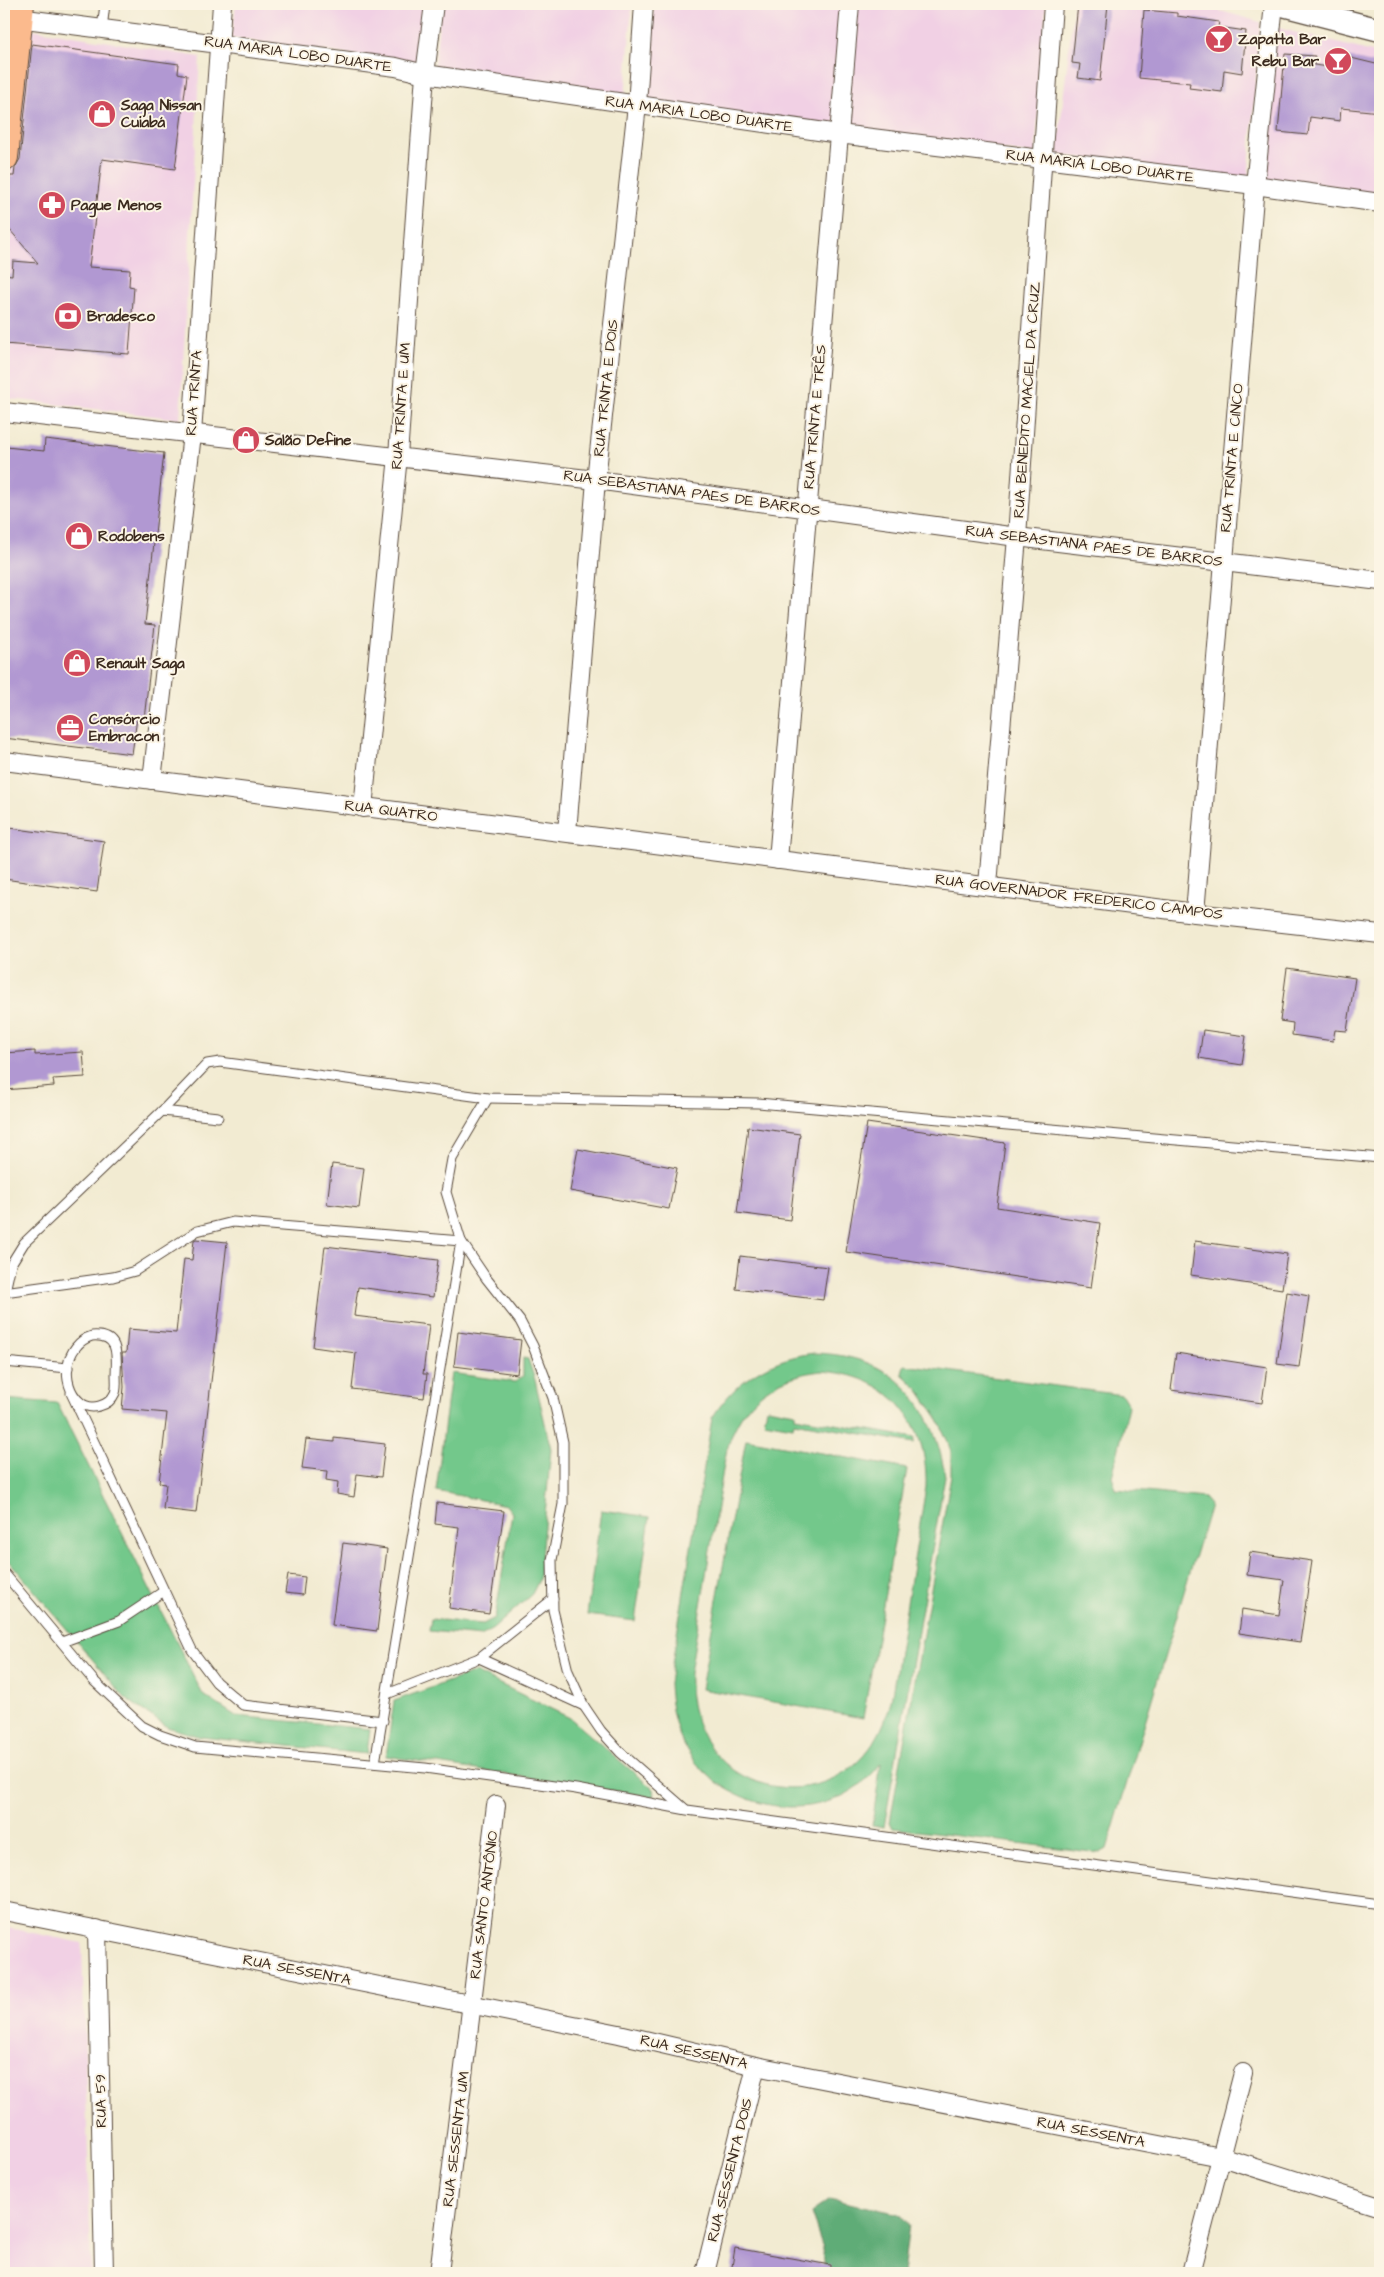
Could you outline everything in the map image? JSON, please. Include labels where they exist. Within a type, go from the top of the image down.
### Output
[{"type":"highway","points":[[4,157],[19,11]]},
{"type":"street","name":"RUA TRINTA","points":[[152,780],[192,434],[222,4]]},
{"type":"street","name":"RUA TRINTA E UM","points":[[363,808],[398,456],[425,74],[434,4]]},
{"type":"street","name":"RUA TRINTA E DOIS","points":[[567,832],[596,480],[637,105],[644,4]]},
{"type":"street","name":"RUA TRINTA E TRÊS","points":[[778,860],[850,4]]},
{"type":"street","name":"RUA BENEDITO MACIEL DA CRUZ","points":[[988,885],[1017,537],[1044,160],[1053,4]]},
{"type":"street","name":"RUA TRINTA E CINCO","points":[[1195,913],[1255,185],[1274,4]]},
{"type":"street","points":[[1279,4],[1380,30]]},
{"type":"street","name":"RUA MARIA LOBO DUARTE","points":[[19,11],[102,29],[218,42],[396,67],[425,74],[839,134],[1255,185],[1380,203]]},
{"type":"street","name":"RUA SEBASTIANA PAES DE BARROS","points":[[4,412],[596,480],[1017,537],[1380,581]]},
{"type":"street","name":"RUA QUATRO","points":[[4,761],[778,860]]},
{"type":"street","name":"RUA GOVERNADOR FREDERICO CAMPOS","points":[[778,860],[988,885],[1195,913],[1380,934]]},
{"type":"street","name":"RUA SANTO ANTÔNIO","points":[[473,2006],[496,1805]]},
{"type":"street","name":"RUA SESSENTA","points":[[4,1911],[620,2034],[756,2066],[1221,2157],[1380,2207]]},
{"type":"street","name":"RUA 59","points":[[98,1929],[104,2273]]},
{"type":"street","name":"RUA SESSENTA UM","points":[[439,2273],[473,2006]]},
{"type":"street","name":"RUA SESSENTA DOIS","points":[[705,2273],[756,2066]]},
{"type":"street","points":[[1191,2273],[1243,2073]]},
{"type":"lane","points":[[102,29],[104,4]]},
{"type":"lane","points":[[4,1296],[11,1264],[24,1243],[162,1111],[207,1064],[220,1062],[488,1098],[758,1103],[1380,1158]]},
{"type":"lane","points":[[488,1098],[452,1159],[446,1192],[461,1241],[486,1278],[520,1321],[533,1346],[553,1398],[563,1442],[563,1504],[552,1560],[553,1610],[568,1671],[584,1706],[601,1731],[620,1752],[687,1810]]},
{"type":"lane","points":[[162,1111],[218,1117]]},
{"type":"lane","points":[[4,1292],[113,1277],[135,1272],[197,1231],[233,1222],[461,1241]]},
{"type":"lane","points":[[375,1763],[461,1241]]},
{"type":"lane","points":[[71,1393],[84,1406],[92,1408],[109,1400],[115,1393],[117,1350],[110,1341],[101,1336],[83,1339],[74,1349],[68,1368],[68,1384],[71,1393],[192,1650],[216,1682],[243,1705],[383,1721]]},
{"type":"lane","points":[[4,1362],[68,1368]]},
{"type":"lane","points":[[4,1574],[101,1687],[142,1726],[160,1735],[195,1747],[375,1763],[576,1789],[687,1810],[1380,1904]]},
{"type":"lane","points":[[62,1642],[119,1622],[164,1591]]},
{"type":"lane","points":[[387,1694],[479,1658],[553,1599]]},
{"type":"lane","points":[[479,1658],[584,1706]]},
{"type":"shaded area","points":[[236,4],[428,4],[423,65],[232,38]]},
{"type":"shaded area","points":[[441,4],[632,4],[625,98],[434,71]]},
{"type":"shaded area","points":[[654,4],[843,4],[834,131],[643,104]]},
{"type":"shaded area","points":[[858,4],[1046,4],[1035,154],[844,127]]},
{"type":"shaded area","points":[[1074,4],[1196,4],[1260,22],[1248,181],[1057,154]]},
{"type":"shaded area","points":[[1274,27],[1380,54],[1380,198],[1258,180]]},
{"type":"shaded area","points":[[25,28],[200,57],[180,419],[4,398],[4,241]]},
{"type":"shaded area","points":[[4,1927],[82,1943],[91,2273],[4,2273]]},
{"type":"green space","points":[[814,1353],[842,1356],[866,1362],[887,1373],[905,1387],[919,1404],[931,1425],[945,1476],[884,1827],[872,1825],[881,1763],[861,1784],[837,1798],[811,1806],[783,1807],[756,1801],[730,1790],[707,1774],[683,1744],[672,1710],[669,1683],[712,1418],[721,1405],[743,1382],[768,1366],[797,1356]],"holes":[[[821,1371],[845,1374],[866,1381],[885,1392],[900,1405],[912,1421],[920,1441],[925,1463],[926,1487],[891,1701],[873,1743],[846,1771],[812,1785],[777,1787],[743,1776],[715,1752],[696,1718],[690,1673],[725,1458],[737,1423],[746,1409],[771,1387],[802,1374]]]},
{"type":"green space","points":[[523,1358],[528,1359],[535,1380],[551,1449],[539,1580],[532,1594],[493,1629],[481,1636],[429,1631],[431,1619],[483,1624],[495,1618],[512,1513],[506,1505],[436,1491],[451,1373],[515,1382],[523,1376]]},
{"type":"green space","points":[[904,1365],[1122,1395],[1129,1406],[1112,1477],[1116,1489],[1204,1498],[1210,1505],[1107,1849],[1100,1853],[893,1828],[890,1822],[951,1476],[951,1449],[936,1415],[918,1389],[902,1374]]},
{"type":"green space","points":[[4,1399],[57,1403],[203,1695],[236,1716],[370,1729],[367,1754],[201,1737],[167,1727],[125,1698],[4,1555]]},
{"type":"green space","points":[[767,1408],[795,1413],[795,1417],[915,1438],[914,1443],[794,1422],[793,1427],[764,1422]]},
{"type":"green space","points":[[746,1439],[907,1469],[863,1718],[701,1689]]},
{"type":"green space","points":[[601,1510],[650,1517],[635,1621],[587,1615]]},
{"type":"green space","points":[[475,1672],[570,1718],[653,1789],[654,1797],[386,1756],[394,1701]]},
{"type":"green space","points":[[830,2199],[900,2214],[909,2225],[903,2273],[825,2273],[823,2248],[811,2213]]},
{"type":"building","points":[[1078,4],[1108,4],[1100,81],[1078,78],[1080,64],[1072,63]]},
{"type":"building","points":[[1144,10],[1177,13],[1177,16],[1219,22],[1218,27],[1246,31],[1242,73],[1224,70],[1222,92],[1189,88],[1190,83],[1139,78]]},
{"type":"building","points":[[32,44],[179,64],[178,73],[187,75],[175,169],[102,159],[89,267],[130,270],[129,286],[134,287],[129,354],[4,344],[4,274],[12,275],[13,261],[38,263],[4,223],[10,176],[14,176],[15,168],[20,159]]},
{"type":"building","points":[[1285,54],[1315,56],[1314,65],[1345,69],[1347,57],[1380,65],[1380,112],[1341,108],[1340,121],[1310,117],[1308,135],[1278,132]]},
{"type":"building","points":[[45,439],[164,453],[145,624],[155,625],[144,719],[137,718],[132,754],[4,738],[4,465],[6,447],[44,451]]},
{"type":"building","points":[[10,828],[104,841],[97,892],[4,879]]},
{"type":"building","points":[[1287,968],[1355,978],[1347,1031],[1335,1030],[1333,1041],[1292,1035],[1293,1023],[1280,1021]]},
{"type":"building","points":[[1203,1030],[1246,1036],[1242,1065],[1199,1058]]},
{"type":"building","points":[[35,1051],[35,1055],[83,1052],[85,1077],[53,1079],[54,1086],[4,1090],[4,1053]]},
{"type":"building","points":[[867,1123],[1005,1143],[997,1207],[1100,1223],[1091,1288],[846,1252]]},
{"type":"building","points":[[748,1127],[800,1134],[790,1220],[737,1213]]},
{"type":"building","points":[[578,1149],[677,1168],[669,1209],[570,1191]]},
{"type":"building","points":[[332,1164],[364,1168],[359,1208],[327,1204]]},
{"type":"building","points":[[194,1240],[227,1242],[196,1513],[163,1509],[166,1484],[159,1483],[167,1413],[122,1409],[124,1387],[122,1353],[126,1353],[128,1329],[176,1333],[184,1259],[192,1260]]},
{"type":"building","points":[[1195,1241],[1287,1254],[1282,1289],[1191,1275]]},
{"type":"building","points":[[325,1246],[438,1260],[433,1297],[358,1287],[354,1316],[429,1325],[423,1374],[427,1374],[424,1398],[352,1389],[356,1353],[313,1347]]},
{"type":"building","points":[[740,1256],[828,1267],[823,1300],[736,1289]]},
{"type":"building","points":[[1287,1292],[1309,1296],[1299,1367],[1277,1364]]},
{"type":"building","points":[[458,1332],[521,1340],[517,1374],[454,1366]]},
{"type":"building","points":[[1176,1353],[1267,1367],[1262,1403],[1171,1390]]},
{"type":"building","points":[[334,1438],[385,1444],[381,1477],[357,1474],[354,1497],[337,1494],[338,1482],[326,1480],[327,1471],[302,1468],[306,1439],[334,1442]]},
{"type":"building","points":[[437,1503],[504,1511],[489,1614],[449,1608],[459,1527],[435,1524]]},
{"type":"building","points":[[343,1543],[387,1549],[377,1631],[332,1625]]},
{"type":"building","points":[[1250,1552],[1312,1561],[1300,1642],[1239,1633],[1242,1609],[1279,1615],[1284,1580],[1247,1575]]},
{"type":"building","points":[[288,1575],[305,1577],[303,1595],[285,1593]]},
{"type":"building","points":[[735,2248],[830,2265],[830,2273],[731,2273]]},
{"type":"place","name":"Zapatta Bar","points":[[1219,39]]},
{"type":"place","name":"Rebu Bar","points":[[1338,61]]},
{"type":"place","name":"Saga Nissan Cuiabá","points":[[102,114]]},
{"type":"place","name":"Pague Menos","points":[[52,205]]},
{"type":"place","name":"Bradesco","points":[[68,316]]},
{"type":"place","name":"Salão Define","points":[[246,440]]},
{"type":"place","name":"Rodobens","points":[[79,536]]},
{"type":"place","name":"Renault Saga","points":[[77,663]]},
{"type":"place","name":"Consórcio Embracon","points":[[70,728]]}]
